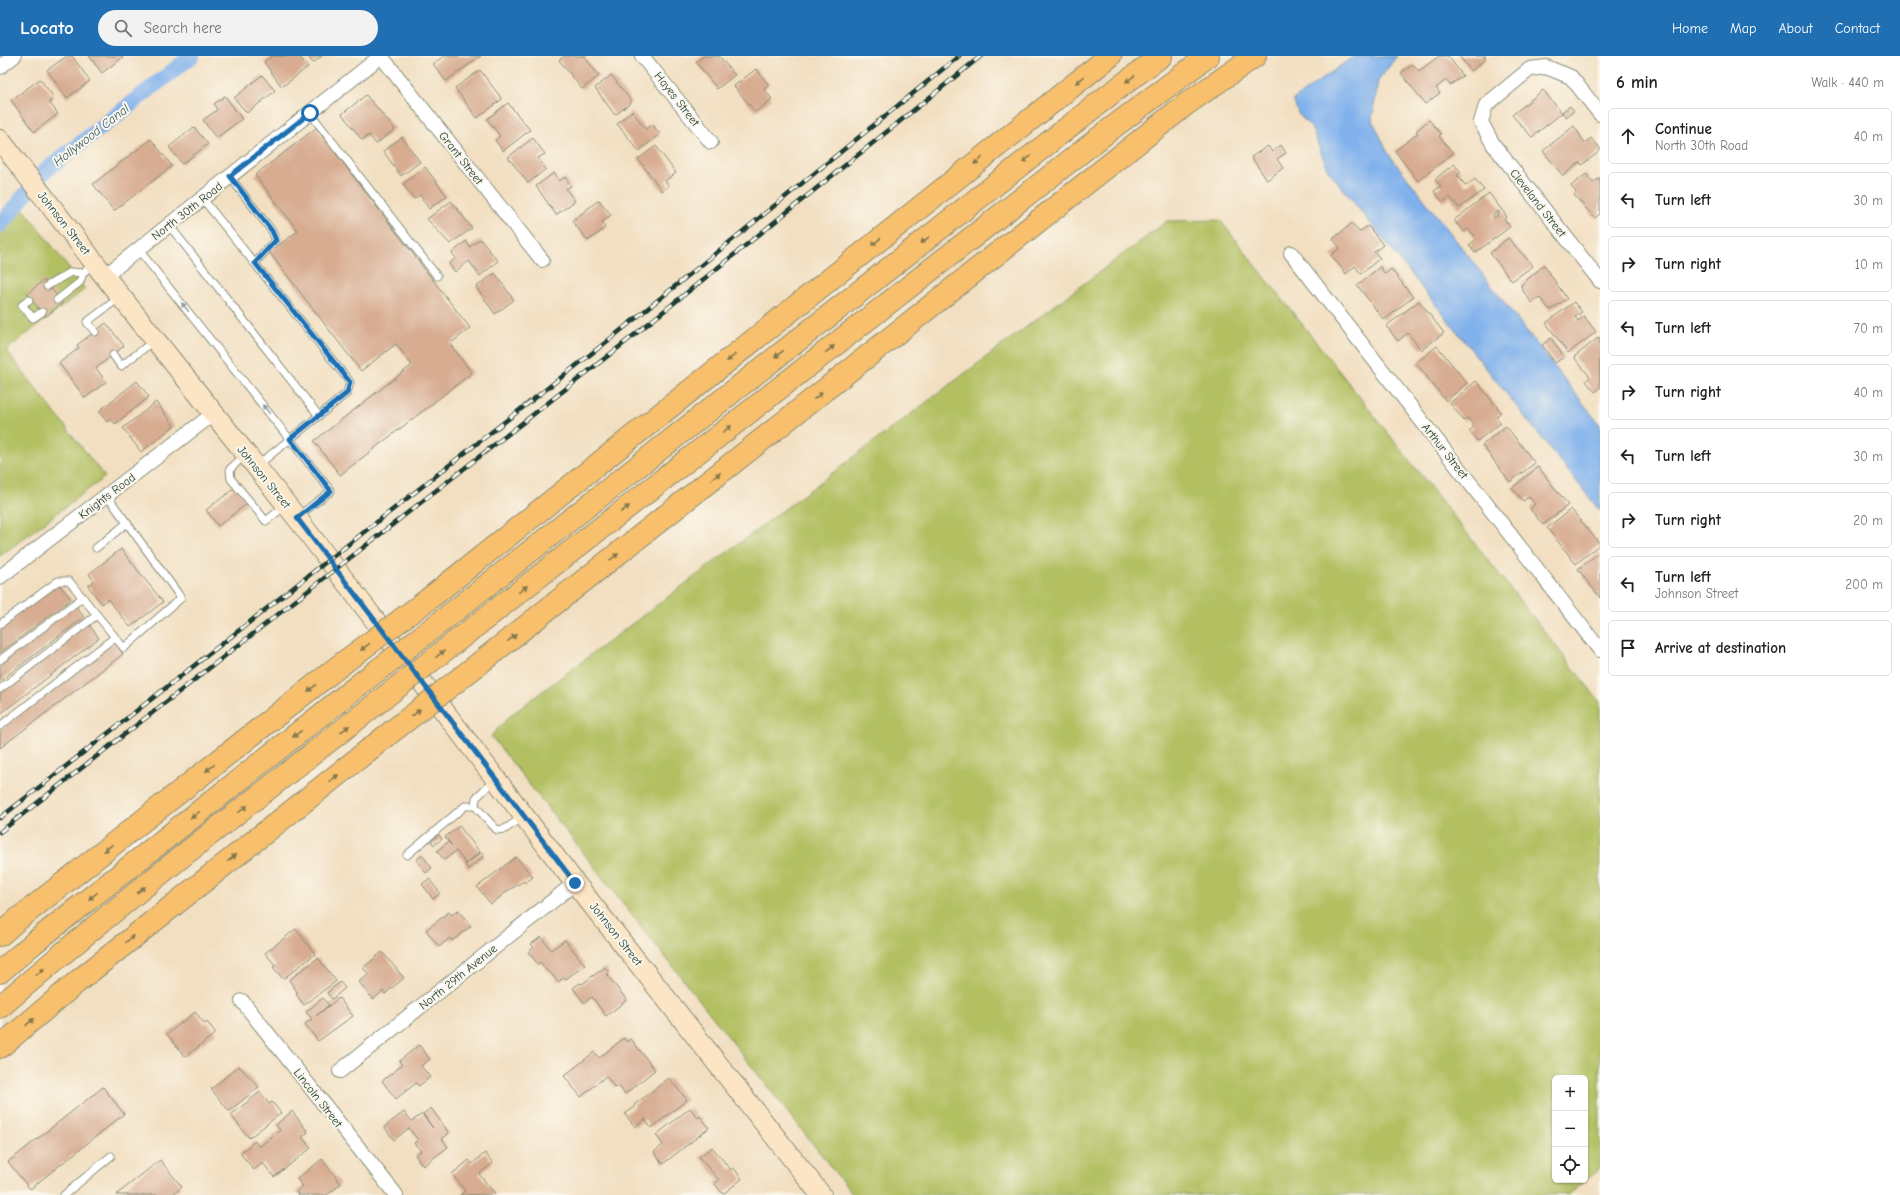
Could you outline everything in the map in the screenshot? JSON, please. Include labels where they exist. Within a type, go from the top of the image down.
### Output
[{"type":"highway","points":[[0,936],[8,925],[343,663],[430,598],[1110,56]]},
{"type":"highway","points":[[0,972],[35,942],[360,684],[1109,95],[1161,56]]},
{"type":"highway","points":[[0,1007],[42,970],[377,703],[1106,133],[1208,56]]},
{"type":"highway","points":[[0,1047],[77,982],[385,737],[1185,105],[1255,56]]},
{"type":"street","points":[[0,67],[14,56]]},
{"type":"street","name":"North 30th Road","points":[[94,270],[138,249],[381,56]]},
{"type":"street","name":"Grant Street","points":[[381,56],[542,260]]},
{"type":"street","name":"Hayes Street","points":[[642,56],[711,142]]},
{"type":"street","name":"Cleveland Street","points":[[1600,114],[1571,77],[1546,67],[1530,69],[1486,105],[1481,122],[1493,144],[1600,281]]},
{"type":"street","name":"Johnson Street","points":[[0,140],[47,201],[94,270],[121,296],[292,511],[575,883],[821,1195]]},
{"type":"street","name":"Arthur Street","points":[[1290,252],[1600,650]]},
{"type":"street","name":"Knights Road","points":[[0,577],[214,414]]},
{"type":"street","name":"North 29th Avenue","points":[[340,1071],[575,883]]},
{"type":"street","name":"Lincoln Street","points":[[242,1001],[396,1195]]},
{"type":"lane","points":[[310,113],[437,276]]},
{"type":"lane","points":[[230,176],[272,231],[276,240],[255,263]]},
{"type":"lane","points":[[138,249],[290,439],[331,491],[292,511],[266,521],[231,479],[230,469],[251,460],[290,439],[347,393],[350,382],[202,198]]},
{"type":"lane","points":[[169,225],[319,416]]},
{"type":"lane","points":[[47,286],[71,272],[94,270]]},
{"type":"lane","points":[[57,300],[94,270]]},
{"type":"lane","points":[[95,332],[87,322],[121,296]]},
{"type":"lane","points":[[29,300],[22,305],[33,318],[42,312]]},
{"type":"lane","points":[[113,355],[121,366],[155,340]]},
{"type":"lane","points":[[0,624],[58,581],[69,581],[124,648],[181,598],[108,496]]},
{"type":"lane","points":[[96,548],[127,523]]},
{"type":"lane","points":[[0,660],[82,598]]},
{"type":"lane","points":[[0,688],[97,615]]},
{"type":"lane","points":[[0,726],[115,637]]},
{"type":"lane","points":[[475,806],[476,798],[496,778]]},
{"type":"lane","points":[[407,855],[465,806],[475,806],[498,830],[505,829],[524,815]]},
{"type":"lane","points":[[64,1195],[111,1156]]},
{"type":"green space","points":[[17,200],[85,289],[6,350],[105,477],[0,556],[0,224],[5,214]]},
{"type":"green space","points":[[1220,220],[1600,702],[1600,1168],[1588,1178],[1588,1075],[1552,1075],[1552,1183],[1582,1183],[1568,1195],[853,1195],[491,736],[511,715],[1167,221]]},
{"type":"water","points":[[1354,56],[1397,56],[1378,81],[1372,119],[1388,153],[1600,425],[1600,511],[1328,170],[1311,127],[1299,115],[1293,100]]},
{"type":"building","points":[[67,56],[72,56],[90,81],[67,98],[47,70]]},
{"type":"building","points":[[89,56],[122,56],[123,57],[102,73]]},
{"type":"building","points":[[272,56],[299,56],[308,67],[282,87],[264,62]]},
{"type":"building","points":[[308,56],[322,56],[313,63]]},
{"type":"building","points":[[444,56],[481,56],[446,81],[433,64]]},
{"type":"building","points":[[564,56],[586,56],[585,57],[599,76],[582,89],[559,60]]},
{"type":"building","points":[[703,56],[719,56],[735,75],[717,89],[696,62]]},
{"type":"building","points":[[1439,56],[1448,56],[1463,76],[1450,85],[1446,80],[1436,88],[1440,93],[1425,104],[1401,73],[1413,64],[1419,71]]},
{"type":"building","points":[[1459,56],[1486,56],[1484,58],[1486,59],[1471,71]]},
{"type":"building","points":[[756,69],[769,85],[764,89],[772,99],[755,112],[734,86]]},
{"type":"building","points":[[480,70],[502,99],[477,118],[455,88]]},
{"type":"building","points":[[262,75],[275,91],[247,113],[234,98]]},
{"type":"building","points":[[611,75],[632,102],[615,115],[595,88]]},
{"type":"building","points":[[40,79],[54,98],[49,102],[58,114],[34,132],[11,100]]},
{"type":"building","points":[[1543,90],[1562,113],[1532,137],[1512,115]]},
{"type":"building","points":[[366,95],[395,129],[376,144],[369,135],[362,140],[342,114]]},
{"type":"building","points":[[225,96],[242,119],[216,138],[203,120],[217,110],[214,104]]},
{"type":"building","points":[[508,103],[530,130],[503,151],[495,140],[500,136],[487,119]]},
{"type":"building","points":[[1570,106],[1574,111],[1566,117],[1562,112]]},
{"type":"building","points":[[632,111],[646,129],[652,124],[660,134],[639,151],[617,124]]},
{"type":"building","points":[[1429,120],[1441,134],[1439,136],[1453,153],[1418,181],[1395,151],[1418,133],[1416,131]]},
{"type":"building","points":[[1574,126],[1585,143],[1591,138],[1600,148],[1600,151],[1582,165],[1580,162],[1563,176],[1543,151]]},
{"type":"building","points":[[194,127],[208,144],[182,164],[169,147]]},
{"type":"building","points":[[316,128],[470,328],[450,344],[472,373],[340,475],[314,441],[412,365],[396,344],[361,371],[269,252],[298,231],[255,175]]},
{"type":"building","points":[[402,137],[420,162],[401,176],[383,151]]},
{"type":"building","points":[[533,138],[545,154],[538,158],[546,169],[528,183],[508,157]]},
{"type":"building","points":[[151,139],[172,166],[114,211],[93,184]]},
{"type":"building","points":[[1281,145],[1286,153],[1277,159],[1283,168],[1267,180],[1251,157],[1268,146],[1272,152]]},
{"type":"building","points":[[656,146],[676,173],[665,181],[669,186],[662,191],[638,159]]},
{"type":"building","points":[[1454,164],[1461,172],[1457,175],[1466,186],[1475,179],[1484,190],[1459,208],[1450,197],[1443,202],[1434,191],[1441,186],[1435,179]]},
{"type":"building","points":[[425,167],[447,196],[429,209],[420,195],[414,199],[403,184]]},
{"type":"building","points":[[554,173],[559,181],[565,177],[571,186],[566,189],[575,201],[556,215],[536,186]]},
{"type":"building","points":[[1586,174],[1593,183],[1599,179],[1600,180],[1600,214],[1595,218],[1574,195],[1576,192],[1571,186]]},
{"type":"building","points":[[1489,193],[1507,217],[1504,219],[1510,227],[1475,253],[1469,245],[1476,239],[1468,229],[1464,232],[1454,220]],"holes":[[[1498,211],[1500,213],[1494,218],[1492,216]]]},
{"type":"building","points":[[599,200],[611,215],[602,222],[605,228],[588,241],[572,221]]},
{"type":"building","points":[[451,201],[472,228],[450,244],[427,219]]},
{"type":"building","points":[[1352,223],[1359,232],[1368,226],[1383,245],[1374,252],[1380,258],[1361,274],[1355,266],[1346,274],[1331,255],[1340,248],[1333,239]]},
{"type":"building","points":[[1508,238],[1533,266],[1512,281],[1490,253]]},
{"type":"building","points":[[480,239],[498,261],[480,276],[469,261],[455,272],[449,264],[456,258],[452,253],[466,241],[470,247]]},
{"type":"building","points":[[1544,265],[1567,299],[1550,310],[1539,297],[1532,303],[1523,291],[1521,285]]},
{"type":"building","points":[[1380,267],[1385,274],[1391,269],[1413,297],[1384,320],[1357,285]]},
{"type":"building","points":[[495,273],[514,300],[495,314],[476,287]]},
{"type":"building","points":[[44,280],[63,303],[45,317],[27,294]]},
{"type":"building","points":[[1419,301],[1444,333],[1421,350],[1408,333],[1398,341],[1386,326]]},
{"type":"building","points":[[1574,302],[1582,312],[1575,317],[1578,321],[1584,316],[1596,332],[1568,353],[1546,323]]},
{"type":"building","points":[[106,323],[124,346],[96,368],[106,382],[85,398],[59,363],[79,348],[77,345]]},
{"type":"building","points":[[1599,337],[1600,388],[1595,392],[1586,381],[1590,377],[1574,357]]},
{"type":"building","points":[[1551,338],[1564,357],[1555,363],[1542,345]]},
{"type":"building","points":[[1437,346],[1467,383],[1446,401],[1416,363]]},
{"type":"building","points":[[137,381],[149,397],[115,424],[111,419],[107,422],[99,411]]},
{"type":"building","points":[[1476,381],[1501,412],[1496,417],[1501,423],[1477,441],[1469,431],[1474,427],[1468,418],[1464,421],[1450,403]]},
{"type":"building","points":[[156,402],[174,426],[141,452],[123,428]]},
{"type":"building","points":[[1506,426],[1535,463],[1510,482],[1482,445]]},
{"type":"building","points":[[1538,467],[1568,505],[1543,525],[1530,509],[1535,504],[1529,497],[1523,501],[1512,488]]},
{"type":"building","points":[[236,487],[248,503],[218,526],[206,510]]},
{"type":"building","points":[[1571,509],[1600,544],[1576,564],[1547,528]]},
{"type":"building","points":[[121,549],[163,602],[130,627],[108,599],[102,604],[88,586],[94,581],[89,574]]},
{"type":"building","points":[[1600,552],[1600,598],[1578,569]]},
{"type":"building","points":[[57,582],[71,599],[0,653],[0,626]]},
{"type":"building","points":[[75,605],[84,617],[0,681],[0,662]]},
{"type":"building","points":[[88,623],[99,638],[0,714],[0,690]]},
{"type":"building","points":[[114,642],[123,654],[0,748],[0,730]]},
{"type":"building","points":[[459,826],[480,852],[466,864],[456,851],[444,860],[437,851],[448,842],[452,846],[445,837]]},
{"type":"building","points":[[439,835],[442,839],[434,845],[431,841]]},
{"type":"building","points":[[482,852],[484,856],[468,869],[465,865]]},
{"type":"building","points":[[422,855],[432,868],[426,873],[416,860]]},
{"type":"building","points":[[516,857],[533,877],[525,883],[524,881],[509,890],[491,904],[477,887]]},
{"type":"building","points":[[429,879],[440,893],[433,899],[422,884]]},
{"type":"building","points":[[458,910],[471,926],[452,941],[450,938],[439,947],[426,930],[449,912],[451,915]]},
{"type":"building","points":[[296,929],[315,954],[283,979],[273,967],[276,966],[265,953]]},
{"type":"building","points":[[541,937],[551,950],[565,940],[585,965],[566,979],[565,977],[558,982],[540,962],[538,964],[528,952],[534,947],[531,944]]},
{"type":"building","points":[[382,952],[404,978],[385,994],[383,991],[373,1000],[359,982],[369,974],[363,968]]},
{"type":"building","points":[[318,958],[336,981],[304,1005],[296,994],[298,993],[289,980]]},
{"type":"building","points":[[605,967],[609,973],[607,975],[627,1000],[606,1016],[592,997],[584,1003],[573,988],[580,983],[582,984]]},
{"type":"building","points":[[340,982],[345,988],[332,999],[327,993]]},
{"type":"building","points":[[323,998],[329,1005],[316,1016],[339,998],[353,1016],[318,1041],[305,1024],[312,1019],[306,1012]]},
{"type":"building","points":[[195,1012],[205,1024],[207,1022],[216,1033],[185,1057],[167,1034]]},
{"type":"building","points":[[624,1038],[627,1042],[631,1039],[655,1070],[625,1094],[618,1085],[615,1088],[606,1076],[581,1097],[564,1076],[594,1052],[599,1058]]},
{"type":"building","points":[[419,1045],[430,1059],[421,1066],[430,1077],[419,1086],[416,1083],[396,1099],[382,1081],[402,1065],[399,1061]]},
{"type":"building","points":[[239,1066],[259,1087],[229,1111],[211,1089]]},
{"type":"building","points":[[669,1078],[687,1100],[651,1128],[645,1119],[635,1127],[625,1114],[635,1107],[634,1105]]},
{"type":"building","points":[[103,1087],[124,1114],[30,1189],[8,1162]]},
{"type":"building","points":[[260,1092],[269,1104],[272,1102],[281,1113],[249,1138],[231,1115]]},
{"type":"building","points":[[431,1108],[449,1133],[442,1139],[448,1147],[423,1166],[415,1155],[421,1151],[414,1143],[418,1140],[409,1128],[394,1140],[384,1127],[404,1112],[412,1121],[422,1114],[433,1128],[423,1114]]},
{"type":"building","points":[[690,1108],[698,1118],[700,1116],[709,1128],[663,1164],[654,1152],[663,1145],[656,1135]]},
{"type":"building","points":[[292,1111],[308,1132],[302,1137],[311,1148],[274,1177],[263,1163],[254,1170],[240,1153],[255,1141],[259,1147],[280,1130],[276,1125]]},
{"type":"building","points":[[712,1147],[731,1170],[734,1168],[742,1179],[723,1194],[714,1183],[719,1180],[699,1157]]},
{"type":"building","points":[[485,1153],[493,1163],[479,1174],[495,1194],[460,1195],[465,1191],[452,1174],[469,1160],[472,1164]]},
{"type":"building","points":[[322,1159],[341,1184],[327,1195],[299,1195],[296,1192],[303,1186],[297,1179]]},
{"type":"building","points":[[160,1160],[182,1187],[172,1195],[116,1195]]},
{"type":"waterway","name":"Hollywood Canal","points":[[0,225],[45,171],[192,56]]},
{"type":"railway","points":[[0,818],[610,339],[959,56]]},
{"type":"railway","points":[[0,832],[618,348],[981,56]]},
{"type":"route","points":[[310,113],[230,176],[272,231],[276,240],[255,263],[350,382],[347,393],[290,439],[331,491],[297,518],[575,883]]}]
